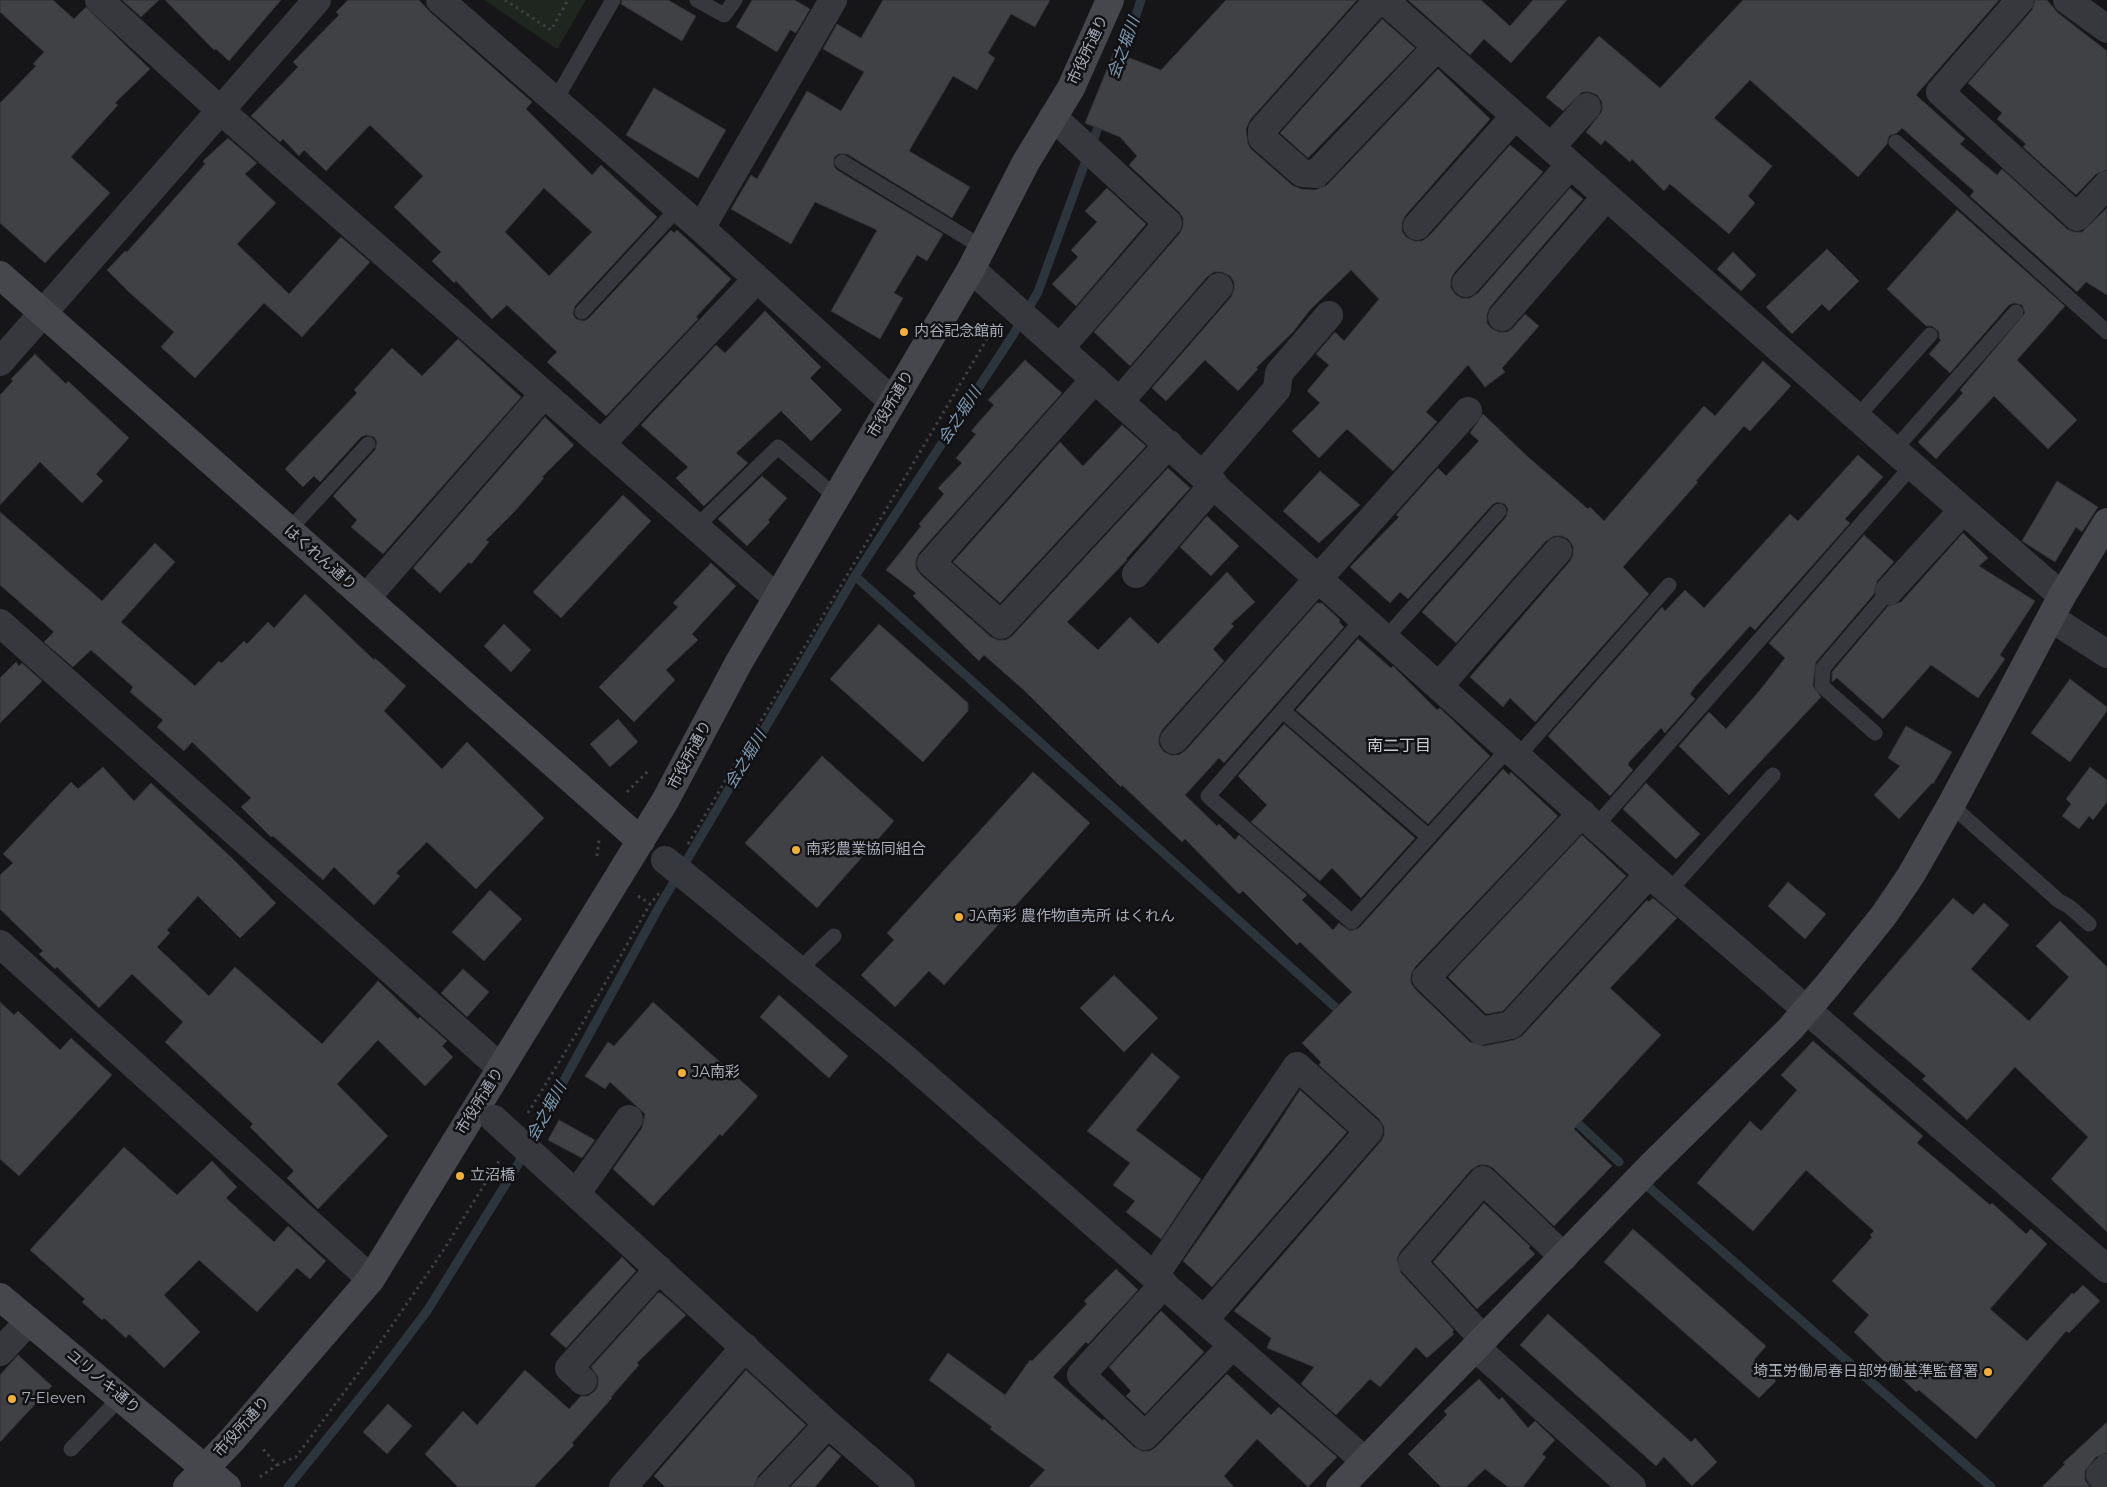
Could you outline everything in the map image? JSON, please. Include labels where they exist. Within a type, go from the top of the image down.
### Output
[{"type":"street","points":[[99,0],[220,110],[776,598]]},
{"type":"street","points":[[0,362],[316,0]]},
{"type":"street","points":[[440,0],[701,228],[892,401]]},
{"type":"street","name":"市役所通り","points":[[196,1478],[371,1279],[486,1112],[500,1068],[641,841],[776,598],[977,258],[1026,162],[1071,88],[1110,0]]},
{"type":"street","points":[[1378,0],[1262,130],[1262,138],[1302,173],[1316,174],[1437,47]]},
{"type":"street","points":[[1384,0],[1963,510],[2057,607],[2107,654]]},
{"type":"street","points":[[2020,0],[1940,92],[2077,217],[2107,185]]},
{"type":"street","points":[[2067,0],[2107,29]]},
{"type":"street","points":[[701,228],[832,1]]},
{"type":"street","points":[[1466,283],[1560,156],[1587,107]]},
{"type":"street","points":[[1417,226],[1516,116]]},
{"type":"street","points":[[1053,117],[1168,222],[1060,348]]},
{"type":"street","points":[[1502,317],[1606,197]]},
{"type":"street","points":[[977,258],[1026,316],[1060,348],[1589,819],[1753,970],[1806,1011],[2078,1249],[2107,1269]]},
{"type":"street","name":"はくれん通り","points":[[0,275],[641,841]]},
{"type":"street","points":[[601,444],[757,279]]},
{"type":"street","points":[[1120,401],[1219,287]]},
{"type":"street","points":[[1136,574],[1277,389],[1279,373],[1330,315]]},
{"type":"street","points":[[1095,379],[931,563],[1001,625],[1168,444]]},
{"type":"street","points":[[366,598],[544,394]]},
{"type":"street","points":[[1174,740],[1319,580],[1468,411]]},
{"type":"street","points":[[1889,592],[1963,510]]},
{"type":"street","points":[[1340,1487],[1564,1257],[1727,1084],[1806,1011],[1884,915],[1911,875],[1951,805],[2057,607],[2107,522]]},
{"type":"street","points":[[1439,686],[1558,551]]},
{"type":"street","points":[[0,623],[500,1068]]},
{"type":"street","points":[[1589,819],[1426,978],[1481,1030],[1511,1025],[1659,882]]},
{"type":"street","points":[[641,841],[676,853],[695,884],[785,965],[844,1017],[1159,1280],[1365,1461]]},
{"type":"street","points":[[0,944],[371,1279]]},
{"type":"street","points":[[1204,1320],[1369,1131],[1297,1066],[1159,1280],[1081,1375],[1145,1436],[1233,1345]]},
{"type":"street","points":[[486,1112],[828,1424],[901,1487]]},
{"type":"street","points":[[576,1194],[629,1118]]},
{"type":"street","points":[[1564,1257],[1483,1180],[1412,1262],[1480,1344],[1632,1487]]},
{"type":"street","points":[[583,1381],[569,1368],[659,1270]]},
{"type":"street","name":"ユリノキ通り","points":[[0,1297],[121,1397],[196,1478],[227,1487]]},
{"type":"street","points":[[0,1352],[29,1320]]},
{"type":"street","points":[[623,1487],[745,1347]]},
{"type":"street","points":[[769,1487],[828,1424]]},
{"type":"lane","points":[[555,100],[613,0]]},
{"type":"lane","points":[[697,0],[724,15],[735,0]]},
{"type":"lane","points":[[1896,142],[2107,332]]},
{"type":"lane","points":[[842,162],[977,258]]},
{"type":"lane","points":[[582,312],[678,208]]},
{"type":"lane","points":[[1589,819],[1903,458],[2016,312]]},
{"type":"lane","points":[[1857,417],[1930,335]]},
{"type":"lane","points":[[288,530],[368,444]]},
{"type":"lane","points":[[696,527],[778,447],[836,497]]},
{"type":"lane","points":[[1385,639],[1499,511]]},
{"type":"lane","points":[[1364,619],[1208,796],[1352,922],[1428,837],[1514,752],[1669,585]]},
{"type":"lane","points":[[1875,733],[1822,686],[1823,668],[1889,592]]},
{"type":"lane","points":[[1284,712],[1428,837]]},
{"type":"lane","points":[[1659,882],[1773,775]]},
{"type":"lane","points":[[1951,805],[2059,901],[2070,907],[2089,924]]},
{"type":"lane","points":[[785,965],[834,936]]},
{"type":"lane","points":[[71,1449],[121,1397]]},
{"type":"path","points":[[506,0],[551,30],[568,0]]},
{"type":"path","points":[[676,853],[703,814],[993,332],[994,325]]},
{"type":"path","points":[[625,794],[646,772]]},
{"type":"path","points":[[525,1118],[578,1031],[650,904],[660,892]]},
{"type":"path","points":[[637,895],[650,904]]},
{"type":"path","points":[[260,1477],[277,1464],[296,1457],[371,1356],[443,1251],[502,1156]]},
{"type":"path","points":[[260,1446],[277,1464]]},
{"type":"shaded area","points":[[484,0],[586,0],[557,49]]},
{"type":"building","points":[[0,0],[53,0],[74,19],[86,7],[150,69],[115,103],[118,105],[71,157],[110,193],[45,263],[0,223],[0,103],[36,66],[33,64],[44,52],[0,12]]},
{"type":"building","points":[[122,0],[159,0],[141,17]]},
{"type":"building","points":[[165,0],[281,0],[229,61],[216,49],[214,50]]},
{"type":"building","points":[[348,0],[419,0],[430,12],[532,102],[526,109],[592,175],[601,165],[657,217],[575,306],[573,314],[576,319],[584,321],[589,318],[671,230],[674,233],[677,230],[731,279],[696,317],[698,319],[606,416],[547,362],[557,352],[507,305],[492,319],[456,281],[454,283],[432,261],[441,252],[394,207],[423,176],[370,125],[326,171],[304,150],[299,156],[283,139],[280,142],[251,116],[298,67],[293,62],[339,15],[336,12]],"holes":[[[544,188],[592,232],[549,276],[505,232]]]},
{"type":"building","points":[[622,0],[668,0],[696,16],[682,41],[621,4]]},
{"type":"building","points":[[752,0],[795,0],[810,9],[796,33],[790,30],[777,52],[736,27]]},
{"type":"building","points":[[883,0],[1050,0],[1035,27],[1011,14],[988,53],[995,58],[977,90],[953,76],[909,151],[970,187],[952,218],[847,154],[838,154],[834,158],[834,166],[837,170],[943,234],[927,261],[917,255],[894,293],[903,298],[880,339],[831,311],[877,230],[815,202],[791,244],[731,209],[751,175],[757,179],[807,91],[841,111],[864,72],[823,49],[837,24],[861,38]]},
{"type":"building","points":[[1226,0],[1357,0],[1250,120],[1246,129],[1248,144],[1251,149],[1292,185],[1301,189],[1315,190],[1327,185],[1438,69],[1490,119],[1405,216],[1402,223],[1402,231],[1406,237],[1414,241],[1422,241],[1429,236],[1510,145],[1543,172],[1454,273],[1451,279],[1451,288],[1456,295],[1462,298],[1470,298],[1478,293],[1570,188],[1583,199],[1490,307],[1487,314],[1487,323],[1491,328],[1499,332],[1507,332],[1513,328],[1525,314],[1539,326],[1502,368],[1505,372],[1485,387],[1468,365],[1426,412],[1437,422],[1393,471],[1347,429],[1319,458],[1292,431],[1320,403],[1307,391],[1329,365],[1316,354],[1335,332],[1344,341],[1379,299],[1351,270],[1310,310],[1293,332],[1256,368],[1258,369],[1238,391],[1205,360],[1166,401],[1152,388],[1231,297],[1234,282],[1230,276],[1222,272],[1214,272],[1207,277],[1130,366],[1094,332],[1180,233],[1183,226],[1183,218],[1129,165],[1137,156],[1120,137],[1085,123],[1114,52],[1161,70]]},
{"type":"building","points":[[1408,0],[1481,0],[1510,26],[1533,0],[1567,0],[1511,63],[1484,39],[1470,55]]},
{"type":"building","points":[[1743,0],[1999,0],[1916,95],[1965,139],[1960,144],[1997,175],[2002,169],[2067,229],[2074,232],[2082,232],[2107,208],[2107,295],[2086,282],[2077,292],[1970,196],[1974,191],[1902,128],[1897,133],[1889,136],[1887,144],[1858,177],[1750,80],[1714,118],[1772,166],[1748,196],[1755,203],[1729,234],[1670,184],[1664,191],[1632,159],[1630,162],[1605,140],[1601,145],[1586,132],[1602,111],[1602,102],[1597,95],[1590,92],[1582,92],[1563,111],[1546,97],[1599,36],[1660,88]]},
{"type":"building","points":[[2035,0],[2047,0],[2058,13],[2107,51],[2107,170],[2096,174],[2076,195],[2023,147],[2026,144],[1997,119],[2002,113],[1968,83],[2032,10]]},
{"type":"building","points":[[1382,19],[1415,48],[1308,158],[1280,133]]},
{"type":"building","points":[[654,88],[726,130],[698,178],[626,135]]},
{"type":"building","points":[[228,138],[257,163],[245,174],[276,203],[237,244],[289,294],[341,237],[370,262],[302,337],[264,303],[195,378],[161,347],[174,332],[107,270],[125,251],[127,252],[205,164],[203,161]]},
{"type":"building","points":[[1107,188],[1146,224],[1076,306],[1052,284],[1078,257],[1071,250],[1097,222],[1085,211]]},
{"type":"building","points":[[1957,210],[2065,306],[2017,360],[2077,420],[2048,449],[1994,396],[1936,459],[1918,442],[1963,393],[1960,390],[2025,313],[2022,305],[2014,303],[2009,305],[1950,373],[1929,354],[1941,340],[1939,332],[1932,326],[1926,326],[1887,289]]},
{"type":"building","points":[[1827,249],[1859,281],[1829,311],[1822,304],[1792,334],[1766,307]]},
{"type":"building","points":[[1733,252],[1756,275],[1741,291],[1717,269]]},
{"type":"building","points":[[765,311],[821,367],[810,378],[842,410],[811,441],[781,411],[736,453],[748,463],[704,506],[676,478],[688,467],[641,425],[716,345],[725,353]]},
{"type":"building","points":[[458,339],[521,397],[383,554],[351,527],[357,520],[333,496],[375,450],[377,442],[374,437],[366,435],[361,437],[320,482],[314,476],[303,487],[285,469],[357,393],[354,390],[392,348],[422,376]]},
{"type":"building","points":[[35,354],[66,384],[68,381],[129,438],[96,474],[103,481],[82,503],[40,462],[0,505],[0,395],[13,381],[11,379]]},
{"type":"building","points":[[1025,360],[1062,393],[919,553],[916,560],[916,568],[921,575],[991,637],[998,640],[1006,640],[1012,636],[1168,468],[1190,488],[1127,560],[1067,622],[1098,650],[1130,617],[1158,644],[1227,572],[1255,602],[1231,624],[1234,626],[1213,649],[1224,661],[1162,730],[1159,737],[1159,745],[1164,752],[1171,755],[1179,755],[1186,750],[1317,603],[1322,603],[1340,620],[1339,622],[1344,627],[1224,763],[1219,758],[1185,795],[1217,826],[1219,824],[1235,840],[1239,835],[1307,895],[1302,900],[1333,930],[1339,923],[1350,931],[1359,928],[1503,769],[1509,775],[1511,772],[1558,816],[1415,967],[1411,975],[1411,983],[1415,989],[1470,1042],[1484,1046],[1514,1040],[1522,1036],[1647,900],[1648,902],[1653,898],[1677,918],[1610,988],[1661,1035],[1574,1129],[1612,1166],[1554,1226],[1493,1168],[1487,1165],[1479,1165],[1471,1170],[1400,1252],[1397,1259],[1401,1273],[1454,1330],[1452,1332],[1454,1334],[1427,1358],[1416,1347],[1380,1387],[1370,1379],[1336,1415],[1301,1384],[1314,1367],[1267,1348],[1271,1338],[1234,1311],[1381,1141],[1384,1135],[1384,1127],[1379,1119],[1319,1065],[1321,1062],[1302,1043],[1352,992],[1300,942],[1297,945],[1243,891],[1239,894],[1185,839],[1182,842],[1122,785],[1121,787],[1026,692],[984,655],[979,661],[913,596],[916,593],[886,570],[921,526],[919,524],[944,494],[938,488],[962,463],[956,458],[976,434],[971,431],[994,405],[988,400]]},
{"type":"building","points":[[1763,361],[1791,386],[1750,431],[1744,426],[1696,481],[1698,482],[1623,567],[1649,594],[1535,722],[1510,698],[1503,707],[1470,677],[1570,561],[1573,555],[1573,546],[1568,539],[1562,536],[1554,536],[1546,541],[1456,643],[1422,612],[1506,517],[1508,509],[1505,504],[1497,502],[1492,505],[1408,599],[1400,592],[1390,603],[1350,567],[1399,517],[1396,515],[1438,468],[1446,476],[1479,441],[1470,433],[1483,414],[1527,456],[1588,509],[1590,507],[1604,521],[1704,406],[1715,416]]},
{"type":"building","points":[[545,417],[574,445],[542,477],[544,478],[515,511],[486,540],[489,542],[471,564],[469,562],[440,593],[413,568]]},
{"type":"building","points":[[1122,425],[1146,446],[1000,603],[953,562],[1060,442],[1083,466]]},
{"type":"building","points":[[1858,455],[1883,477],[1845,519],[1850,523],[1755,630],[1750,626],[1695,687],[1690,694],[1695,699],[1665,733],[1661,728],[1629,762],[1628,765],[1633,770],[1610,796],[1548,736],[1662,607],[1665,611],[1685,590],[1704,608],[1790,514],[1798,521]]},
{"type":"building","points":[[1320,471],[1360,505],[1319,543],[1283,511]]},
{"type":"building","points":[[762,476],[787,498],[768,520],[770,522],[747,546],[718,519]]},
{"type":"building","points":[[2057,481],[2098,507],[2082,532],[2076,527],[2055,562],[2022,541]]},
{"type":"building","points":[[623,495],[651,521],[561,618],[533,592]]},
{"type":"building","points":[[0,512],[102,601],[155,543],[175,562],[121,622],[195,686],[219,661],[222,663],[244,641],[247,644],[268,622],[274,628],[305,594],[374,660],[375,658],[406,686],[384,711],[442,769],[467,742],[544,818],[476,889],[427,842],[396,873],[400,876],[374,905],[334,867],[323,880],[273,836],[271,837],[241,807],[251,798],[192,742],[184,751],[157,727],[163,720],[130,692],[133,687],[91,650],[73,667],[44,642],[54,632],[0,585]]},
{"type":"building","points":[[1207,516],[1239,546],[1211,576],[1180,547]]},
{"type":"building","points":[[1963,533],[1988,558],[1979,566],[2035,601],[2000,655],[2005,659],[1978,698],[1931,665],[1883,719],[1837,678],[1832,682],[1832,672],[1888,606],[1901,602]]},
{"type":"building","points":[[1864,535],[1894,562],[1877,581],[1874,594],[1816,662],[1813,686],[1821,697],[1729,795],[1679,746],[1709,712],[1726,729],[1785,658],[1769,643]]},
{"type":"building","points":[[711,563],[736,586],[692,634],[698,640],[666,670],[675,680],[634,722],[599,687],[678,607],[673,603]]},
{"type":"building","points":[[504,624],[531,650],[511,672],[484,646]]},
{"type":"building","points":[[879,624],[968,703],[968,711],[923,762],[830,679]]},
{"type":"building","points":[[1358,639],[1391,668],[1393,666],[1437,710],[1440,708],[1490,756],[1428,824],[1296,710]]},
{"type":"building","points":[[16,662],[19,666],[22,663],[42,681],[0,723],[0,678]]},
{"type":"building","points":[[2070,679],[2107,707],[2107,711],[2070,762],[2031,733]]},
{"type":"building","points":[[618,719],[638,742],[610,767],[590,744]]},
{"type":"building","points":[[1284,724],[1415,838],[1361,898],[1332,868],[1320,881],[1251,822],[1267,805],[1238,776]]},
{"type":"building","points":[[1906,726],[1952,752],[1933,784],[1899,819],[1874,795],[1900,766],[1888,758]]},
{"type":"building","points":[[822,756],[894,821],[817,908],[745,843]]},
{"type":"building","points":[[103,767],[134,801],[151,783],[232,858],[276,903],[240,938],[198,896],[167,930],[170,933],[157,947],[209,996],[235,967],[322,1044],[378,981],[418,1019],[420,1017],[447,1041],[442,1046],[453,1057],[425,1086],[378,1040],[337,1084],[388,1136],[318,1209],[287,1178],[294,1171],[250,1127],[253,1124],[165,1042],[183,1022],[132,974],[99,1008],[57,967],[55,969],[39,954],[43,951],[0,909],[0,875],[13,863],[3,854],[71,782],[78,789]]},
{"type":"building","points":[[2090,767],[2107,780],[2107,802],[2093,820],[2089,816],[2079,829],[2062,816],[2071,804],[2066,799]]},
{"type":"building","points":[[1033,772],[1090,823],[944,985],[929,971],[895,1007],[861,975],[894,940],[887,933]]},
{"type":"building","points":[[1646,783],[1700,834],[1676,859],[1623,809]]},
{"type":"building","points":[[1582,835],[1626,876],[1503,1011],[1486,1014],[1448,977]]},
{"type":"building","points":[[1788,882],[1826,914],[1805,939],[1768,906]]},
{"type":"building","points":[[490,890],[522,919],[484,961],[452,932]]},
{"type":"building","points":[[1953,898],[1973,915],[1984,903],[2009,925],[1971,969],[2029,1021],[2069,977],[2036,946],[2060,921],[2107,967],[2107,1232],[2051,1179],[2088,1137],[2015,1067],[1967,1120],[1922,1079],[1926,1076],[1853,1014]]},
{"type":"building","points":[[463,969],[489,992],[467,1017],[441,993]]},
{"type":"building","points":[[1114,975],[1158,1018],[1124,1052],[1080,1008]]},
{"type":"building","points":[[779,995],[848,1056],[829,1078],[760,1017]]},
{"type":"building","points":[[0,1002],[14,1015],[18,1011],[60,1050],[71,1038],[112,1075],[19,1176],[0,1159]]},
{"type":"building","points":[[653,1002],[758,1096],[722,1136],[720,1134],[653,1206],[613,1169],[642,1128],[645,1114],[610,1082],[605,1089],[585,1076],[608,1042],[614,1046]]},
{"type":"building","points":[[1813,1041],[1923,1136],[1917,1143],[1990,1205],[1992,1203],[2026,1234],[2031,1229],[2047,1244],[1990,1309],[2027,1341],[2072,1293],[2074,1294],[2083,1285],[2100,1301],[2069,1333],[2066,1331],[1976,1439],[1919,1390],[1916,1392],[1854,1332],[1869,1315],[1832,1281],[1872,1237],[1870,1235],[1874,1231],[1806,1170],[1753,1231],[1697,1183],[1750,1121],[1761,1131],[1797,1090],[1781,1075]]},
{"type":"building","points":[[1152,1053],[1180,1077],[1136,1130],[1201,1179],[1161,1239],[1126,1212],[1135,1201],[1113,1185],[1130,1163],[1087,1131]]},
{"type":"building","points":[[1300,1090],[1347,1132],[1212,1287],[1183,1261],[1255,1159]]},
{"type":"building","points":[[559,1120],[595,1140],[582,1158],[548,1140]]},
{"type":"building","points":[[124,1147],[177,1195],[212,1161],[237,1187],[226,1198],[274,1242],[288,1226],[326,1261],[310,1279],[297,1268],[257,1312],[199,1260],[164,1295],[200,1332],[164,1368],[129,1334],[126,1338],[104,1318],[102,1320],[82,1302],[85,1299],[30,1250]]},
{"type":"building","points":[[1484,1203],[1530,1246],[1529,1248],[1535,1254],[1477,1309],[1433,1262]]},
{"type":"building","points":[[1633,1229],[1766,1346],[1754,1360],[1776,1381],[1759,1398],[1604,1262]]},
{"type":"building","points":[[622,1257],[636,1271],[566,1348],[550,1334]]},
{"type":"building","points":[[1116,1269],[1138,1290],[1088,1344],[1086,1342],[1053,1377],[1103,1421],[1104,1419],[1134,1447],[1142,1451],[1150,1451],[1227,1374],[1271,1415],[1279,1407],[1337,1457],[1308,1487],[1257,1439],[1224,1476],[1234,1487],[1029,1487],[1045,1470],[929,1380],[948,1353],[1005,1395],[1030,1360],[1032,1361],[1087,1304],[1084,1301]]},
{"type":"building","points":[[658,1293],[661,1293],[686,1315],[637,1363],[639,1365],[572,1443],[574,1445],[534,1487],[458,1487],[425,1454],[463,1411],[477,1425],[525,1370],[569,1409],[581,1396],[588,1396],[595,1391],[598,1385],[598,1377],[591,1367]]},
{"type":"building","points":[[1161,1311],[1204,1352],[1145,1414],[1126,1396],[1131,1391],[1109,1367]]},
{"type":"building","points":[[1548,1314],[1691,1442],[1695,1438],[1717,1462],[1692,1486],[1664,1457],[1656,1466],[1520,1345]]},
{"type":"building","points":[[18,1355],[52,1386],[0,1442],[0,1375]]},
{"type":"building","points":[[746,1370],[806,1425],[758,1476],[754,1487],[665,1487],[654,1476]]},
{"type":"building","points":[[1479,1379],[1499,1400],[1502,1397],[1528,1428],[1535,1421],[1555,1440],[1542,1454],[1546,1457],[1523,1487],[1508,1487],[1485,1469],[1466,1487],[1441,1487],[1408,1454],[1447,1415],[1444,1411]]},
{"type":"building","points":[[388,1404],[412,1426],[387,1454],[363,1432]]},
{"type":"building","points":[[2107,1422],[2107,1453],[2096,1457],[2085,1471],[2085,1480],[2090,1487],[2042,1487],[2065,1464],[2063,1463]]},
{"type":"building","points":[[829,1446],[841,1456],[815,1487],[790,1487]]},
{"type":"waterway","name":"会之堀川","points":[[1119,66],[1141,0]]},
{"type":"waterway","name":"会之堀川","points":[[288,1487],[380,1373],[427,1311],[517,1166],[659,907],[855,576],[1013,335],[1038,292],[1101,119]]},
{"type":"waterway","points":[[855,576],[1344,1015]]},
{"type":"waterway","points":[[1570,1116],[1619,1162]]},
{"type":"waterway","points":[[1644,1183],[1991,1487]]},
{"type":"place","name":"内谷記念館前","points":[[904,332]]},
{"type":"place","name":"南彩農業協同組合","points":[[796,850]]},
{"type":"place","name":"JA南彩 農作物直売所 はくれん","points":[[959,917]]},
{"type":"place","name":"JA南彩","points":[[682,1073]]},
{"type":"place","name":"立沼橋","points":[[460,1176]]},
{"type":"place","name":"埼玉労働局春日部労働基準監督署","points":[[1988,1372]]},
{"type":"place","name":"7-Eleven","points":[[12,1399]]},
{"type":"district","name":"南二丁目","points":[[1399,746]]}]
